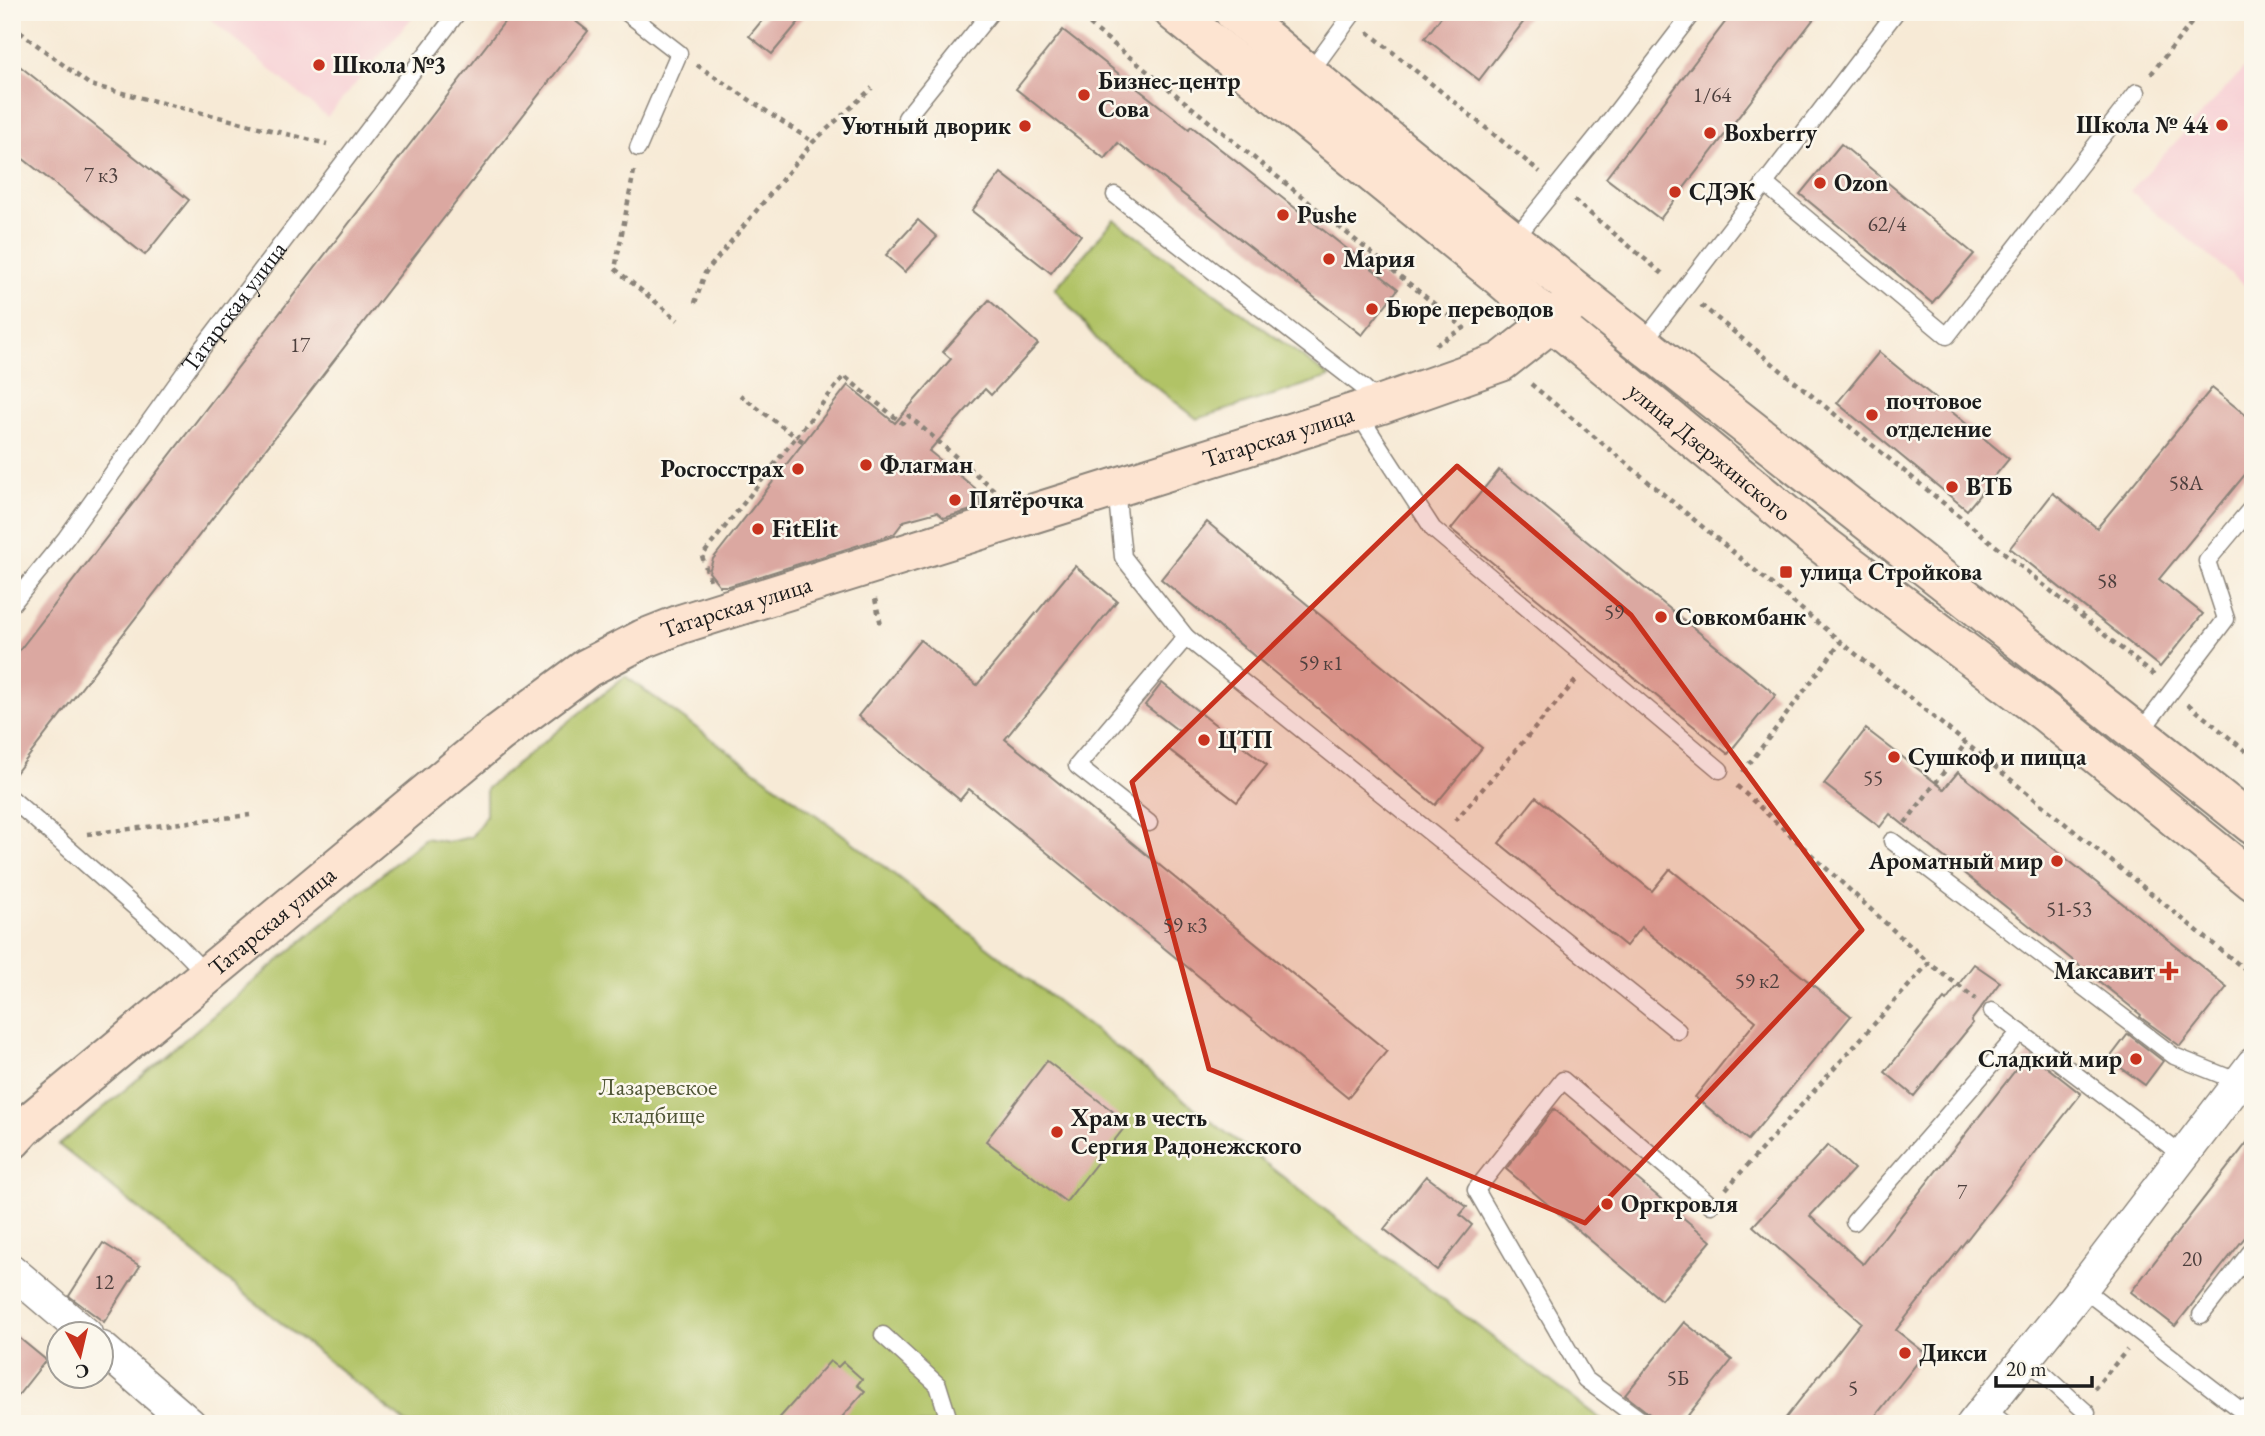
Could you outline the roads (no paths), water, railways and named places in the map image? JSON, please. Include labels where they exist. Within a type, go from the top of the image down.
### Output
[{"type":"main road","name":"улица Дзержинского","points":[[1174,12],[1818,541],[2046,713],[2253,881]]},
{"type":"main road","name":"улица Дзержинского","points":[[1234,12],[1512,242],[2253,825]]},
{"type":"main road","name":"Татарская улица","points":[[12,1140],[23,1128],[499,733],[587,668],[643,639],[681,624],[1370,408],[1501,362],[1552,322],[1580,295]]},
{"type":"street","points":[[1988,1419],[2026,1358],[2183,1156],[2248,1080]]},
{"type":"street","points":[[12,1270],[69,1320]]},
{"type":"street","points":[[116,1360],[190,1424]]},
{"type":"lane","name":"Татарская улица","points":[[12,604],[66,538],[203,347],[458,12]]},
{"type":"lane","points":[[626,12],[679,53],[638,148]]},
{"type":"lane","points":[[906,118],[991,12]]},
{"type":"lane","points":[[1512,242],[1693,12]]},
{"type":"lane","points":[[1642,344],[1896,12]]},
{"type":"lane","points":[[1308,75],[1352,15]]},
{"type":"lane","points":[[1764,183],[1947,336],[2137,92]]},
{"type":"lane","points":[[1115,195],[1364,388],[1370,408],[1433,529],[1720,770]]},
{"type":"lane","points":[[1116,488],[1124,556],[1186,637],[1678,1031]]},
{"type":"lane","points":[[2139,734],[2226,619],[2207,561],[2253,506]]},
{"type":"lane","points":[[1149,823],[1077,766],[1186,637]]},
{"type":"lane","points":[[12,799],[178,945],[207,975]]},
{"type":"lane","points":[[1892,841],[2174,1056],[2248,1080]]},
{"type":"lane","points":[[1992,1011],[2183,1156]]},
{"type":"lane","points":[[1854,1222],[2020,1032]]},
{"type":"lane","points":[[1646,1424],[1585,1379],[1476,1190],[1563,1080],[1712,1205]]},
{"type":"lane","points":[[2201,1315],[2253,1249]]},
{"type":"lane","points":[[2082,1288],[2239,1409],[2253,1406]]},
{"type":"lane","points":[[883,1335],[938,1385],[948,1424]]},
{"type":"lane","points":[[2026,1358],[2084,1409]]},
{"type":"place","name":"Школа №3","points":[[319,65]]},
{"type":"place","name":"Бизнес-центр Сова","points":[[1084,95]]},
{"type":"place","name":"Школа № 44","points":[[2222,125]]},
{"type":"place","name":"Уютный дворик","points":[[1025,126]]},
{"type":"place","name":"Boxberry","points":[[1710,133]]},
{"type":"place","name":"Ozon","points":[[1820,183]]},
{"type":"place","name":"СДЭК","points":[[1675,192]]},
{"type":"place","name":"Pushe","points":[[1283,215]]},
{"type":"place","name":"Мария","points":[[1329,259]]},
{"type":"place","name":"Бюре переводов","points":[[1372,309]]},
{"type":"place","name":"почтовое отделение","points":[[1872,415]]},
{"type":"place","name":"Флагман","points":[[866,465]]},
{"type":"place","name":"Росгосстрах","points":[[798,469]]},
{"type":"place","name":"ВТБ","points":[[1952,487]]},
{"type":"place","name":"Пятёрочка","points":[[955,500]]},
{"type":"place","name":"FitElit","points":[[758,529]]},
{"type":"place","name":"улица Стройкова","points":[[1786,572]]},
{"type":"place","name":"Совкомбанк","points":[[1661,617]]},
{"type":"place","name":"ЦТП","points":[[1204,740]]},
{"type":"place","name":"Сушкоф и пицца","points":[[1894,757]]},
{"type":"place","name":"Ароматный мир","points":[[2057,861]]},
{"type":"place","name":"Максавит","points":[[2169,971]]},
{"type":"place","name":"Сладкий мир","points":[[2136,1059]]},
{"type":"place","name":"Храм в честь Сергия Радонежского","points":[[1057,1132]]},
{"type":"place","name":"Оргкровля","points":[[1607,1204]]},
{"type":"place","name":"Дикси","points":[[1905,1353]]},
{"type":"park label","name":"Лазаревское кладбище","points":[[658,1101]]}]
